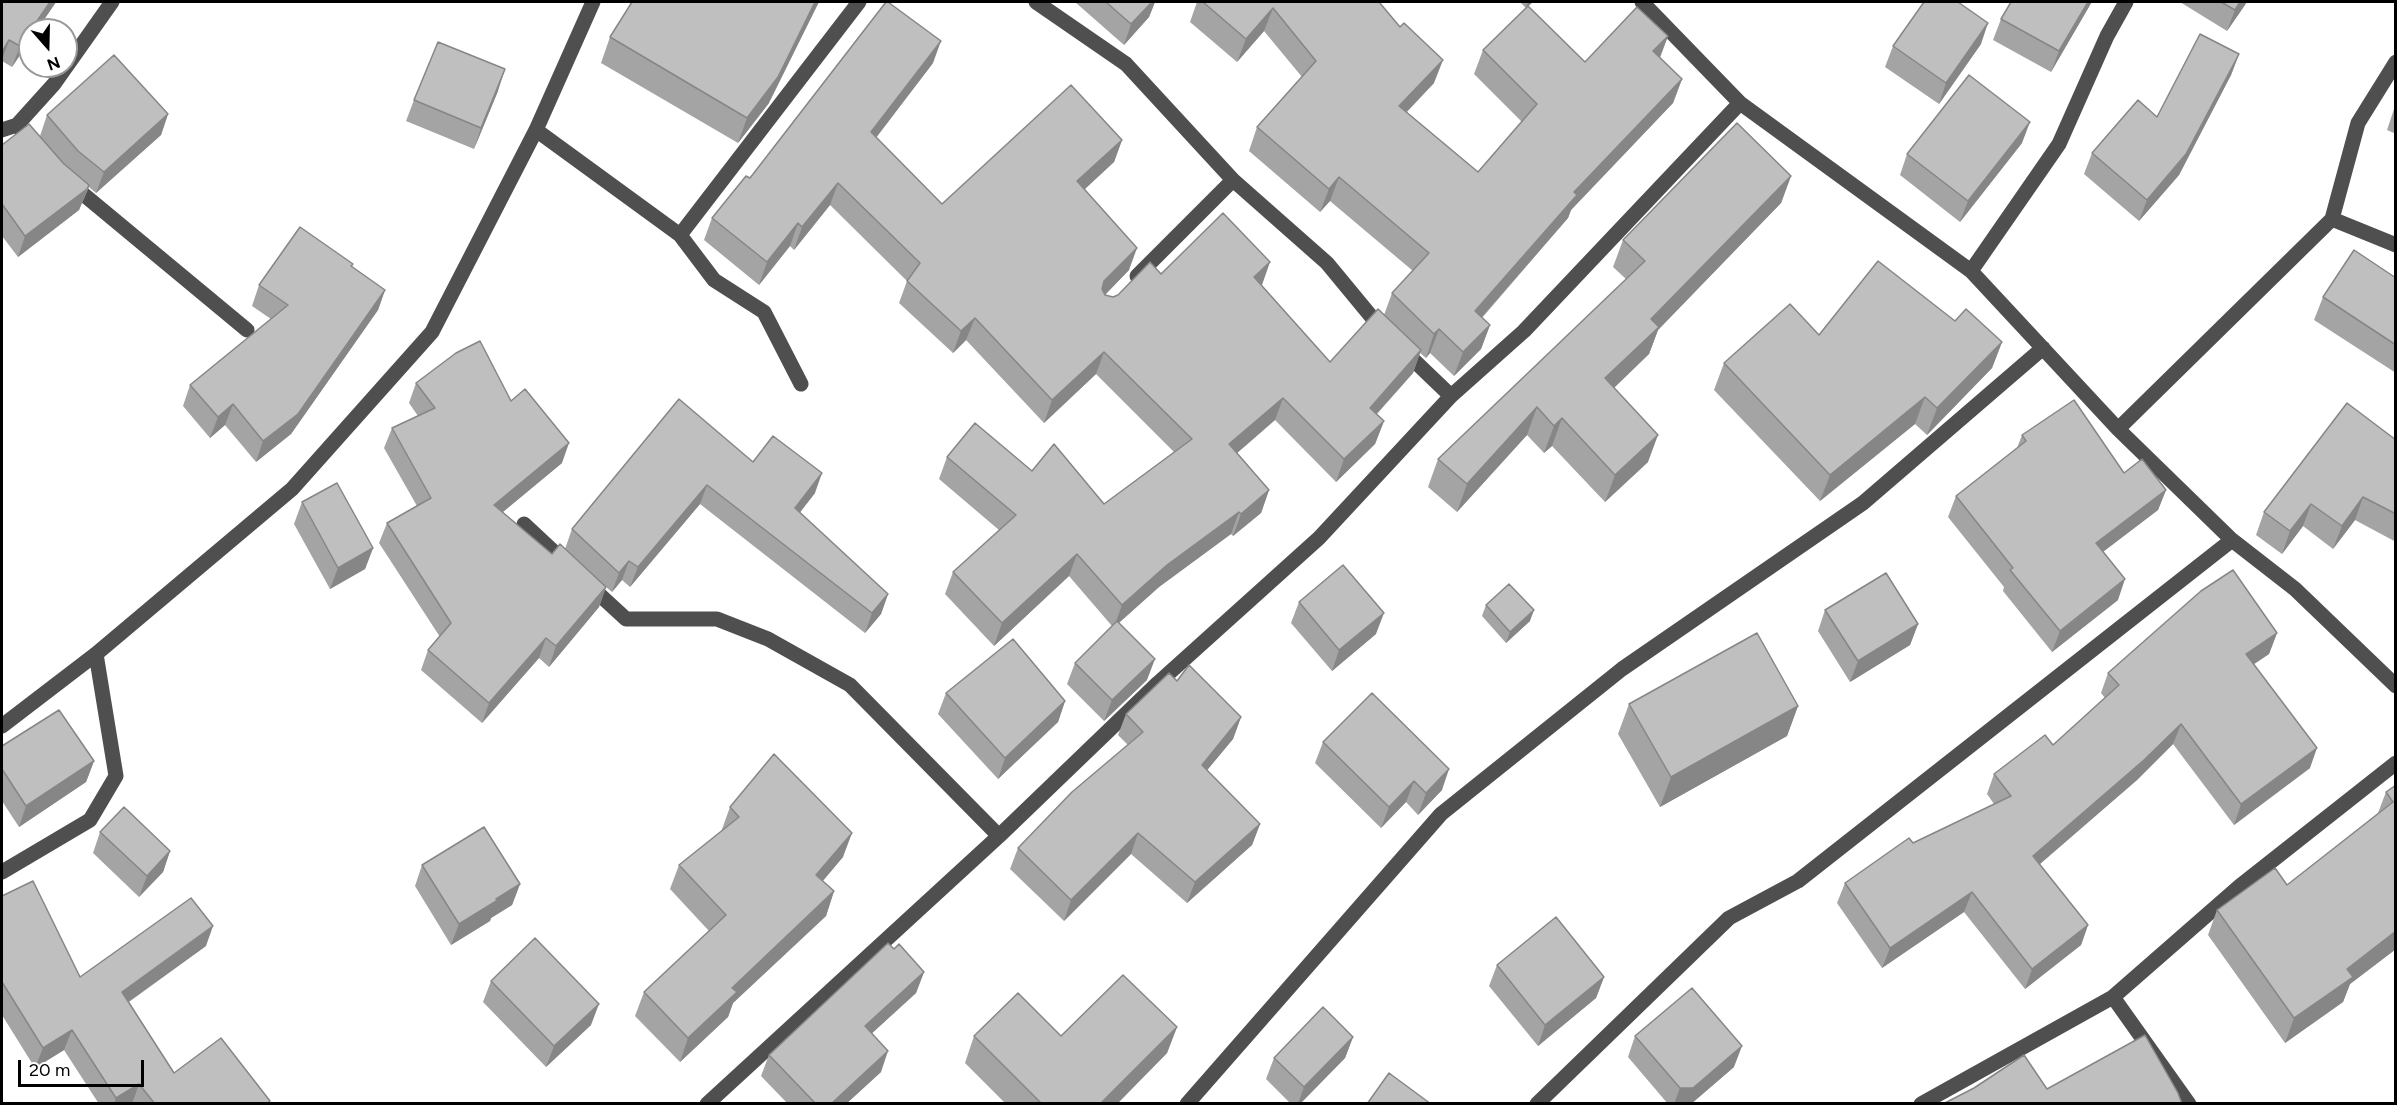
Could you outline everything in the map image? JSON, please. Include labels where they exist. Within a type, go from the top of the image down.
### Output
[{"type":"street","points":[[2,130],[17,125],[54,84],[112,2]]},
{"type":"street","points":[[2,726],[96,654],[292,489],[432,332],[536,130],[594,2]]},
{"type":"street","points":[[680,236],[859,2]]},
{"type":"street","points":[[1036,2],[1126,64],[1233,180],[1328,263],[1376,324],[1451,396]]},
{"type":"street","points":[[1642,2],[1740,104],[1971,271],[2118,429],[2232,540],[2295,589],[2396,686]]},
{"type":"street","points":[[1971,271],[2059,144],[2107,36],[2126,2]]},
{"type":"street","points":[[2118,429],[2332,219],[2358,123],[2396,63]]},
{"type":"street","points":[[706,1104],[999,836],[1158,683],[1319,538],[1451,396],[1524,331],[1740,104]]},
{"type":"street","points":[[17,125],[41,152]]},
{"type":"street","points":[[536,130],[680,236],[714,280],[764,312],[801,384]]},
{"type":"street","points":[[56,170],[247,330]]},
{"type":"street","points":[[1128,286],[1233,180]]},
{"type":"street","points":[[2332,219],[2396,245]]},
{"type":"street","points":[[1187,1104],[1440,814],[1622,669],[1863,503],[2043,348]]},
{"type":"street","points":[[524,524],[626,619],[717,619],[768,639],[850,685],[999,836]]},
{"type":"street","points":[[1537,1104],[1729,918],[1798,881],[2232,540]]},
{"type":"street","points":[[2,872],[90,820],[116,776],[96,654]]},
{"type":"street","points":[[1921,1104],[2114,997],[2240,886],[2396,763]]},
{"type":"street","points":[[2114,997],[2189,1104]]},
{"type":"building","points":[[2,2],[50,2],[39,18],[18,18],[18,45],[9,40],[2,52]]},
{"type":"building","points":[[632,2],[815,2],[778,77],[747,118],[610,37]]},
{"type":"building","points":[[886,2],[941,41],[871,132],[942,204],[1071,85],[1122,140],[1077,181],[1137,248],[1104,281],[1102,289],[1105,295],[1113,297],[1118,295],[1150,262],[1161,274],[1223,213],[1270,262],[1254,277],[1330,362],[1378,309],[1421,350],[1370,408],[1384,421],[1344,459],[1283,398],[1229,444],[1269,490],[1241,514],[1239,512],[1167,565],[1122,605],[1077,554],[1002,623],[953,572],[1016,515],[947,457],[975,423],[1032,471],[1054,444],[1104,504],[1192,439],[1104,352],[1052,400],[975,318],[961,331],[907,281],[920,263],[838,183],[802,227],[798,223],[767,262],[712,218],[746,176],[750,178]]},
{"type":"building","points":[[1106,2],[1152,2],[1131,24]]},
{"type":"building","points":[[1203,2],[1379,2],[1400,27],[1404,23],[1443,60],[1399,106],[1478,172],[1537,104],[1483,50],[1528,6],[1585,62],[1637,7],[1668,36],[1653,51],[1682,79],[1574,192],[1577,195],[1475,311],[1490,325],[1463,352],[1439,329],[1434,334],[1392,293],[1429,253],[1339,177],[1329,189],[1257,127],[1316,61],[1273,8],[1246,39]]},
{"type":"building","points":[[1924,2],[1958,2],[1988,23],[1946,83],[1893,46]]},
{"type":"building","points":[[2011,2],[2088,2],[2059,51],[2001,19]]},
{"type":"building","points":[[2221,2],[2240,2],[2235,10]]},
{"type":"building","points":[[2200,34],[2239,54],[2186,154],[2147,200],[2092,153],[2138,100],[2157,117]]},
{"type":"building","points":[[438,42],[505,69],[481,128],[414,100]]},
{"type":"building","points":[[114,55],[168,114],[104,172],[78,151],[47,115]]},
{"type":"building","points":[[1969,75],[2030,122],[1968,201],[1907,154]]},
{"type":"building","points":[[1737,123],[1791,176],[1651,319],[1659,327],[1605,378],[1658,435],[1615,475],[1562,418],[1554,426],[1537,407],[1467,484],[1438,459],[1645,261],[1623,240]]},
{"type":"building","points":[[29,124],[64,164],[89,185],[87,189],[25,236],[2,204],[2,145]]},
{"type":"building","points":[[300,227],[353,264],[351,266],[385,290],[298,414],[263,441],[233,404],[218,417],[190,385],[288,305],[259,285]]},
{"type":"building","points":[[2354,250],[2396,278],[2396,345],[2323,297]]},
{"type":"building","points":[[1878,261],[1955,321],[1966,309],[2002,342],[1937,408],[1925,397],[1830,475],[1724,363],[1790,304],[1819,335]]},
{"type":"building","points":[[480,341],[511,401],[525,389],[569,443],[494,505],[552,554],[560,544],[606,587],[556,646],[546,638],[489,703],[428,650],[451,623],[387,523],[431,498],[392,428],[435,408],[416,383],[456,353]]},
{"type":"building","points":[[679,399],[753,462],[773,436],[822,473],[795,508],[888,594],[872,613],[707,485],[638,567],[629,561],[619,573],[572,529]]},
{"type":"building","points":[[2074,400],[2124,473],[2142,459],[2166,490],[2096,543],[2125,579],[2060,631],[2010,570],[2013,568],[1956,496],[2026,441],[2022,435]]},
{"type":"building","points":[[2347,403],[2396,440],[2396,514],[2363,497],[2342,526],[2311,504],[2290,531],[2264,512]]},
{"type":"building","points":[[337,483],[373,548],[338,568],[302,502]]},
{"type":"building","points":[[1343,565],[1384,613],[1339,650],[1299,602]]},
{"type":"building","points":[[2233,570],[2277,633],[2246,654],[2317,748],[2241,804],[2181,724],[2144,760],[2033,856],[2088,925],[2032,969],[1972,892],[1890,948],[1845,883],[1909,838],[1913,843],[2011,796],[1994,774],[2045,735],[2053,745],[2119,685],[2108,673],[2201,591]]},
{"type":"building","points":[[1886,573],[1918,624],[1858,661],[1825,610]]},
{"type":"building","points":[[1509,584],[1534,610],[1510,632],[1486,605]]},
{"type":"building","points":[[1117,621],[1155,659],[1112,700],[1075,663]]},
{"type":"building","points":[[1757,633],[1798,706],[1671,777],[1629,704]]},
{"type":"building","points":[[1013,639],[1065,701],[1005,758],[946,693]]},
{"type":"building","points":[[1189,665],[1241,717],[1202,765],[1260,824],[1195,882],[1138,833],[1071,900],[1018,848],[1072,792],[1143,732],[1126,714],[1169,673],[1177,681]]},
{"type":"building","points":[[1372,693],[1449,769],[1426,793],[1414,781],[1389,807],[1323,742]]},
{"type":"building","points":[[59,710],[94,761],[26,806],[2,769],[2,746]]},
{"type":"building","points":[[774,754],[852,833],[816,875],[834,891],[732,988],[737,992],[688,1038],[644,992],[726,915],[679,865],[739,817],[730,807]]},
{"type":"building","points":[[2396,785],[2396,931],[2347,969],[2353,977],[2294,1018],[2217,910],[2275,868],[2287,885],[2393,802],[2386,792]]},
{"type":"building","points":[[124,807],[170,851],[147,876],[100,832]]},
{"type":"building","points":[[484,827],[520,884],[459,924],[422,865]]},
{"type":"building","points":[[33,881],[80,977],[191,898],[213,926],[122,992],[174,1073],[221,1038],[270,1101],[266,1104],[155,1104],[139,1084],[116,1098],[72,1030],[43,1048],[2,982],[2,896]]},
{"type":"building","points":[[1556,917],[1604,977],[1545,1025],[1497,965]]},
{"type":"building","points":[[535,938],[599,1004],[554,1046],[491,981]]},
{"type":"building","points":[[888,943],[894,949],[899,944],[924,972],[865,1026],[888,1051],[831,1104],[816,1104],[769,1055]]},
{"type":"building","points":[[1123,975],[1177,1027],[1100,1104],[1042,1104],[974,1036],[1018,993],[1061,1036]]},
{"type":"building","points":[[1692,988],[1742,1046],[1693,1088],[1680,1088],[1635,1036]]},
{"type":"building","points":[[1323,1007],[1353,1037],[1304,1087],[1274,1058]]},
{"type":"building","points":[[2145,1035],[2182,1104],[1943,1104],[1974,1088],[2024,1055],[2047,1089]]},
{"type":"building","points":[[1389,1073],[1431,1104],[1367,1104]]}]
